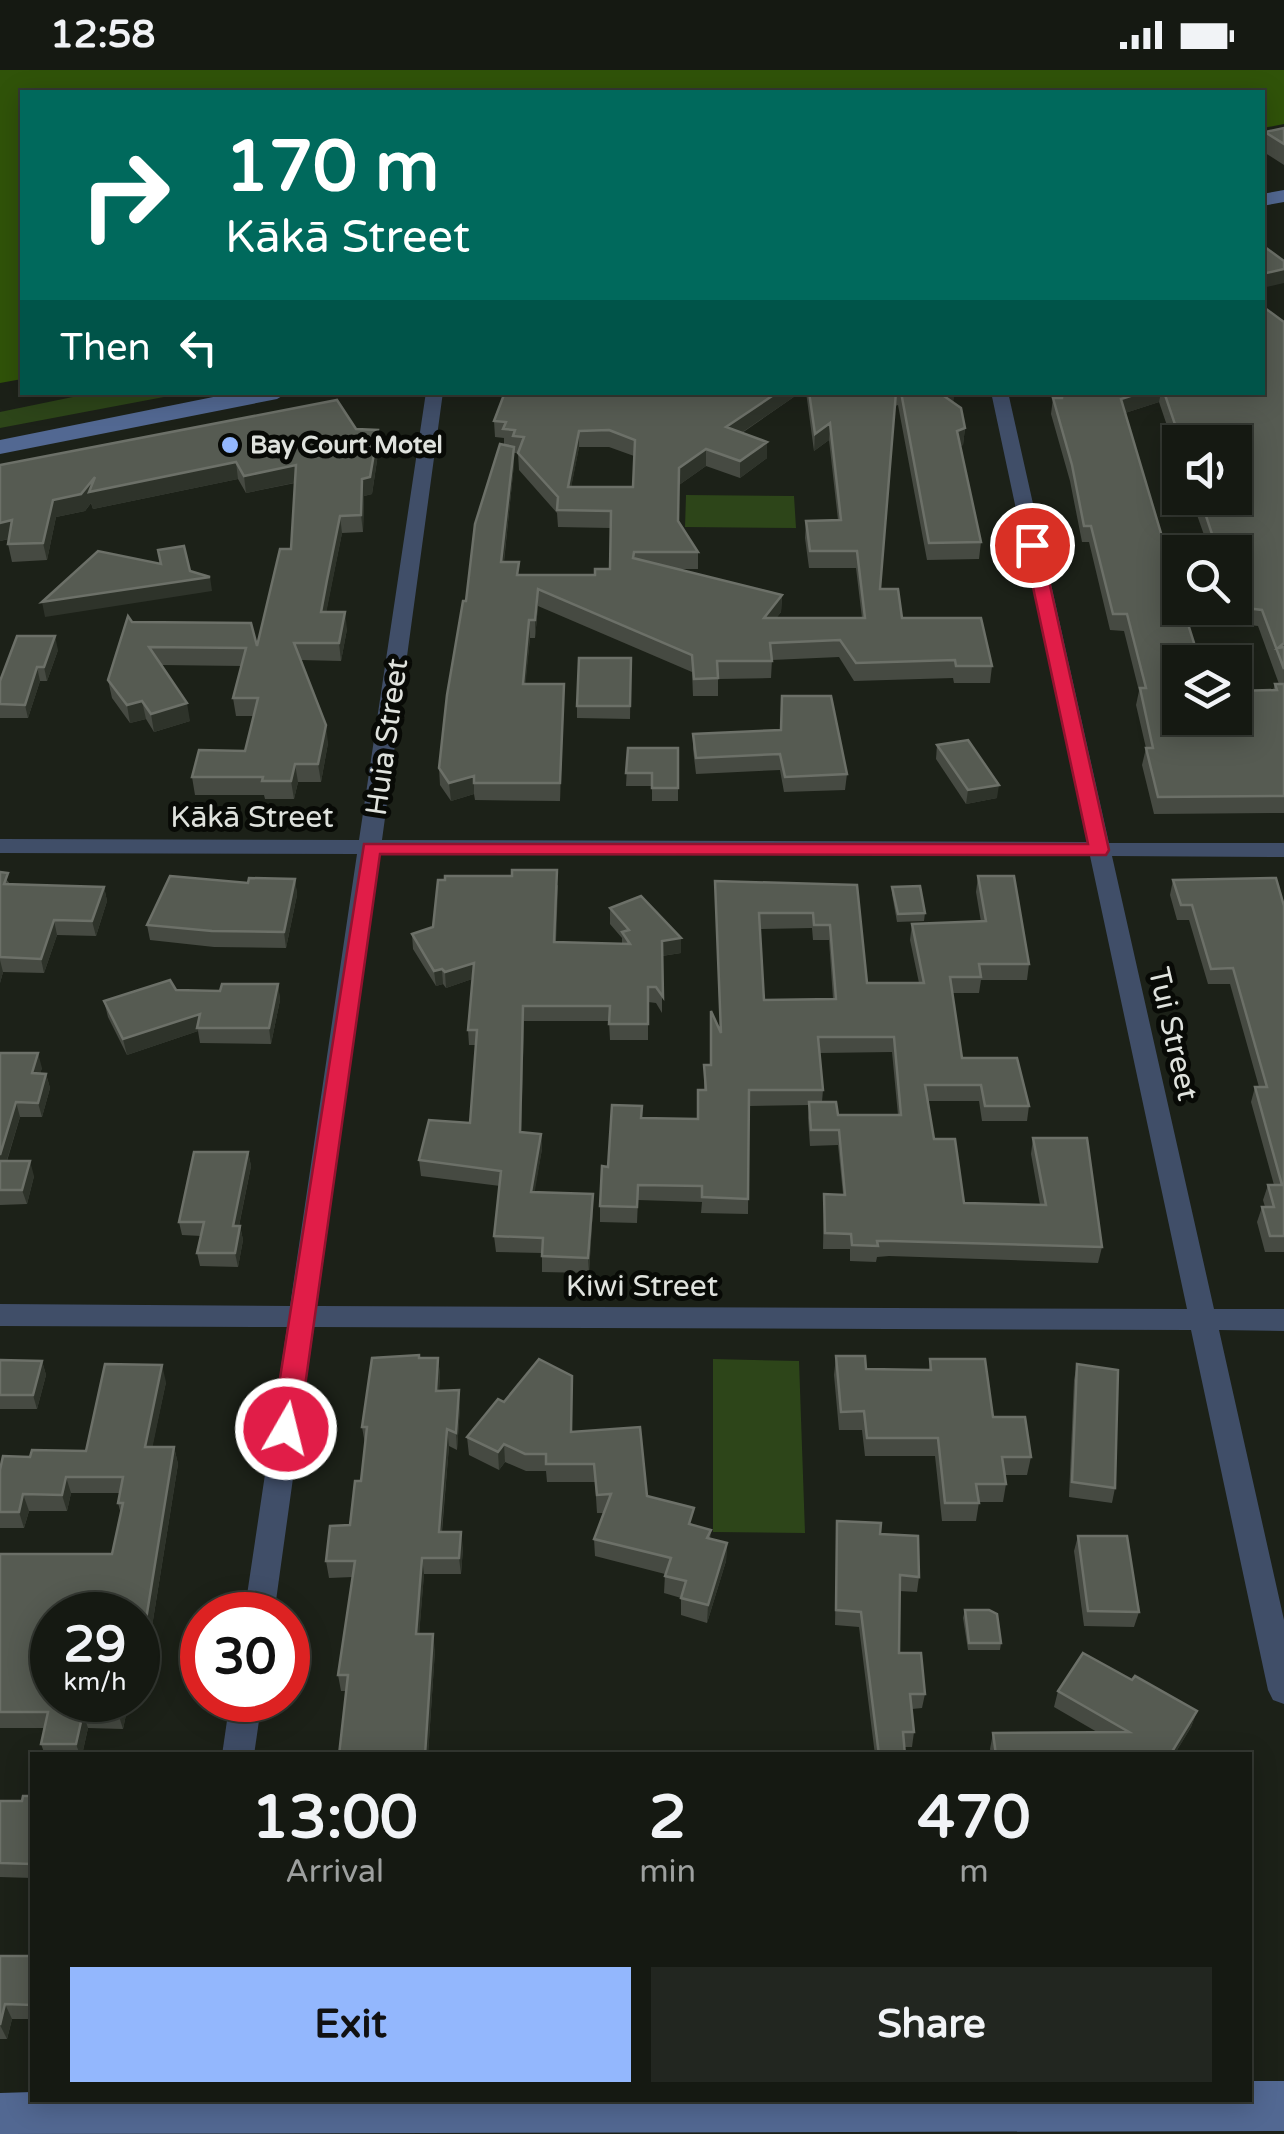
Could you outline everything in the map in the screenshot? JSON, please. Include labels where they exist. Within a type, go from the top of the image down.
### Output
[{"type":"street","points":[[0,446],[261,395]]},
{"type":"street","name":"Huia Street","points":[[261,1592],[435,395]]},
{"type":"street","name":"Tui Street","points":[[1000,395],[1284,1690]]},
{"type":"street","name":"Kākā Street","points":[[0,846],[1284,850]]},
{"type":"street","name":"Kiwi Street","points":[[0,1315],[1284,1320]]},
{"type":"street","points":[[238,1752],[243,1722]]},
{"type":"street","points":[[0,2118],[1284,2106]]},
{"type":"shaded area","points":[[0,70],[1284,70],[1284,124],[1265,128],[1265,90],[20,90],[20,379],[0,383]]},
{"type":"shaded area","points":[[82,395],[174,395],[0,428],[0,412]]},
{"type":"shaded area","points":[[686,495],[794,496],[796,528],[685,527]]},
{"type":"shaded area","points":[[713,1359],[799,1361],[805,1533],[713,1532]]},
{"type":"building","points":[[1284,128],[1284,144],[1265,132]]},
{"type":"building","points":[[1265,247],[1284,261],[1284,269],[1265,273]]},
{"type":"building","points":[[1265,308],[1284,322],[1284,643],[1278,648],[1284,647],[1284,669],[1262,610],[1252,609],[1252,535],[1212,535],[1206,515],[1252,515],[1252,425],[1175,425],[1165,395],[1265,395]]},
{"type":"building","points":[[504,395],[774,395],[726,427],[767,442],[740,461],[706,449],[679,468],[678,521],[698,552],[634,552],[633,558],[782,595],[764,618],[865,618],[857,551],[810,551],[806,521],[841,520],[830,423],[815,434],[809,395],[896,395],[880,589],[898,589],[902,618],[981,618],[992,666],[956,666],[955,660],[856,663],[840,640],[770,643],[772,661],[717,661],[718,678],[694,679],[692,655],[538,589],[535,620],[529,620],[523,684],[564,684],[560,783],[474,783],[474,776],[449,783],[439,768],[447,695],[466,601],[475,524],[500,444],[514,447],[501,562],[519,562],[517,575],[595,575],[595,569],[610,569],[611,511],[557,510],[558,497],[518,453],[524,437],[513,436],[515,430],[503,429],[506,422],[494,421]],"holes":[[[609,430],[635,440],[633,487],[568,487],[579,431]]]},
{"type":"building","points":[[902,395],[942,395],[961,408],[965,428],[957,431],[981,542],[929,543]]},
{"type":"building","points":[[1134,395],[1121,399],[1162,537],[1162,625],[1188,625],[1195,645],[1162,645],[1162,735],[1252,735],[1252,691],[1277,690],[1275,684],[1284,684],[1284,796],[1158,797],[1146,748],[1153,748],[1140,688],[1146,688],[1127,614],[1113,614],[1091,526],[1084,526],[1053,398]]},
{"type":"building","points":[[337,400],[356,429],[378,430],[370,477],[362,479],[361,515],[340,516],[321,612],[345,612],[339,643],[294,643],[326,725],[318,764],[295,764],[291,781],[192,777],[199,750],[245,751],[258,698],[233,698],[246,648],[149,647],[187,703],[151,714],[142,701],[127,705],[108,680],[128,616],[132,622],[251,623],[257,646],[280,549],[291,549],[296,465],[244,476],[236,462],[89,492],[95,477],[81,494],[53,500],[43,543],[8,544],[12,520],[0,523],[0,465]]},
{"type":"building","points":[[184,546],[190,571],[210,577],[42,602],[98,551],[161,564],[158,550]]},
{"type":"building","points":[[17,636],[55,636],[44,667],[37,667],[25,705],[0,704],[0,681]]},
{"type":"building","points":[[579,658],[631,658],[630,706],[577,706]]},
{"type":"building","points":[[782,696],[831,696],[847,774],[785,777],[780,754],[696,758],[693,734],[781,730]]},
{"type":"building","points":[[968,740],[999,785],[968,790],[937,745]]},
{"type":"building","points":[[628,748],[678,748],[678,788],[652,788],[652,773],[626,773]]},
{"type":"building","points":[[512,870],[557,870],[554,942],[630,944],[622,932],[629,930],[610,908],[641,896],[681,938],[662,941],[663,997],[656,987],[648,987],[648,1024],[609,1024],[610,1006],[523,1006],[520,1132],[541,1134],[531,1192],[593,1194],[588,1258],[542,1256],[543,1238],[494,1236],[501,1171],[419,1160],[429,1120],[470,1123],[477,1030],[468,1030],[474,963],[445,972],[434,971],[412,934],[433,927],[438,880],[445,880],[445,876],[512,876]]},
{"type":"building","points":[[0,872],[8,873],[4,884],[104,887],[92,921],[54,920],[41,959],[0,957]]},
{"type":"building","points":[[170,876],[248,883],[249,878],[295,879],[284,932],[147,925]]},
{"type":"building","points":[[978,876],[1014,876],[1029,964],[979,964],[981,977],[950,977],[962,1058],[1017,1058],[1029,1106],[985,1106],[981,1085],[925,1085],[934,1139],[955,1139],[964,1203],[1046,1205],[1033,1138],[1087,1138],[1102,1247],[891,1241],[877,1241],[878,1246],[852,1245],[851,1234],[825,1233],[824,1194],[845,1195],[839,1130],[811,1130],[809,1102],[836,1102],[838,1115],[901,1115],[894,1037],[818,1037],[823,1090],[749,1090],[748,1199],[702,1197],[702,1186],[638,1185],[637,1207],[600,1206],[602,1166],[608,1167],[612,1105],[642,1106],[641,1118],[698,1119],[698,1090],[706,1090],[704,1065],[711,1065],[711,1011],[721,1033],[715,881],[857,885],[867,983],[924,983],[912,924],[986,921]],"holes":[[[759,913],[813,913],[814,925],[830,925],[836,999],[764,1000]]]},
{"type":"building","points":[[1276,878],[1284,906],[1284,1236],[1270,1236],[1262,1207],[1274,1207],[1268,1185],[1282,1185],[1255,1087],[1267,1087],[1233,968],[1211,969],[1192,905],[1181,905],[1173,880]]},
{"type":"building","points":[[920,886],[925,913],[898,914],[892,887]]},
{"type":"building","points":[[170,980],[176,990],[220,991],[222,984],[278,984],[269,1028],[197,1028],[200,1014],[123,1039],[104,1001]]},
{"type":"building","points":[[0,1053],[38,1053],[32,1073],[46,1074],[38,1103],[16,1102],[0,1155]]},
{"type":"building","points":[[194,1152],[248,1152],[233,1226],[240,1226],[235,1253],[197,1253],[204,1222],[179,1222]]},
{"type":"building","points":[[0,1161],[30,1161],[22,1190],[0,1190]]},
{"type":"building","points":[[836,1356],[865,1356],[866,1369],[931,1370],[930,1359],[985,1359],[993,1417],[1025,1417],[1031,1457],[1002,1457],[1006,1484],[976,1484],[979,1503],[945,1503],[938,1438],[867,1438],[864,1411],[841,1412]]},
{"type":"building","points":[[372,1358],[438,1358],[436,1391],[459,1390],[456,1433],[447,1429],[439,1532],[461,1532],[459,1558],[422,1558],[416,1634],[433,1634],[425,1752],[339,1752],[348,1675],[338,1675],[355,1561],[326,1561],[330,1526],[350,1525],[355,1481],[361,1481],[367,1427],[362,1427]]},
{"type":"building","points":[[539,1359],[572,1376],[571,1432],[640,1427],[647,1496],[694,1508],[689,1524],[711,1530],[707,1538],[727,1543],[708,1605],[681,1598],[686,1581],[665,1576],[671,1558],[594,1539],[611,1494],[597,1495],[594,1464],[546,1464],[546,1454],[525,1454],[504,1444],[498,1452],[467,1437],[498,1399],[504,1402]]},
{"type":"building","points":[[0,1360],[42,1361],[33,1395],[0,1395]]},
{"type":"building","points":[[105,1364],[162,1365],[145,1447],[174,1447],[150,1592],[30,1592],[30,1712],[0,1712],[0,1554],[112,1554],[123,1503],[118,1503],[123,1477],[66,1477],[62,1495],[23,1494],[19,1512],[0,1512],[3,1456],[30,1457],[32,1450],[86,1451]]},
{"type":"building","points":[[1077,1364],[1118,1370],[1115,1488],[1072,1482]]},
{"type":"building","points":[[837,1521],[881,1523],[880,1534],[918,1536],[919,1577],[900,1575],[899,1653],[921,1653],[925,1694],[910,1694],[914,1732],[903,1732],[905,1752],[879,1752],[861,1612],[836,1610]]},
{"type":"building","points":[[1078,1536],[1127,1536],[1139,1612],[1088,1611]]},
{"type":"building","points":[[965,1610],[997,1614],[1001,1643],[969,1643]]},
{"type":"building","points":[[1083,1653],[1132,1680],[1135,1676],[1197,1711],[1172,1752],[996,1752],[993,1733],[1129,1732],[1058,1691]]},
{"type":"building","points":[[46,1722],[81,1722],[76,1744],[41,1744]]},
{"type":"building","points":[[23,1796],[30,1796],[30,1864],[0,1863],[0,1801],[22,1801]]},
{"type":"building","points":[[0,1956],[30,1956],[30,2005],[5,2004],[0,2025]]},
{"type":"place","name":"Bay Court Motel","points":[[230,445]]},
{"type":"route","points":[[286,1429],[371,848],[1099,850],[1032,545]]}]
